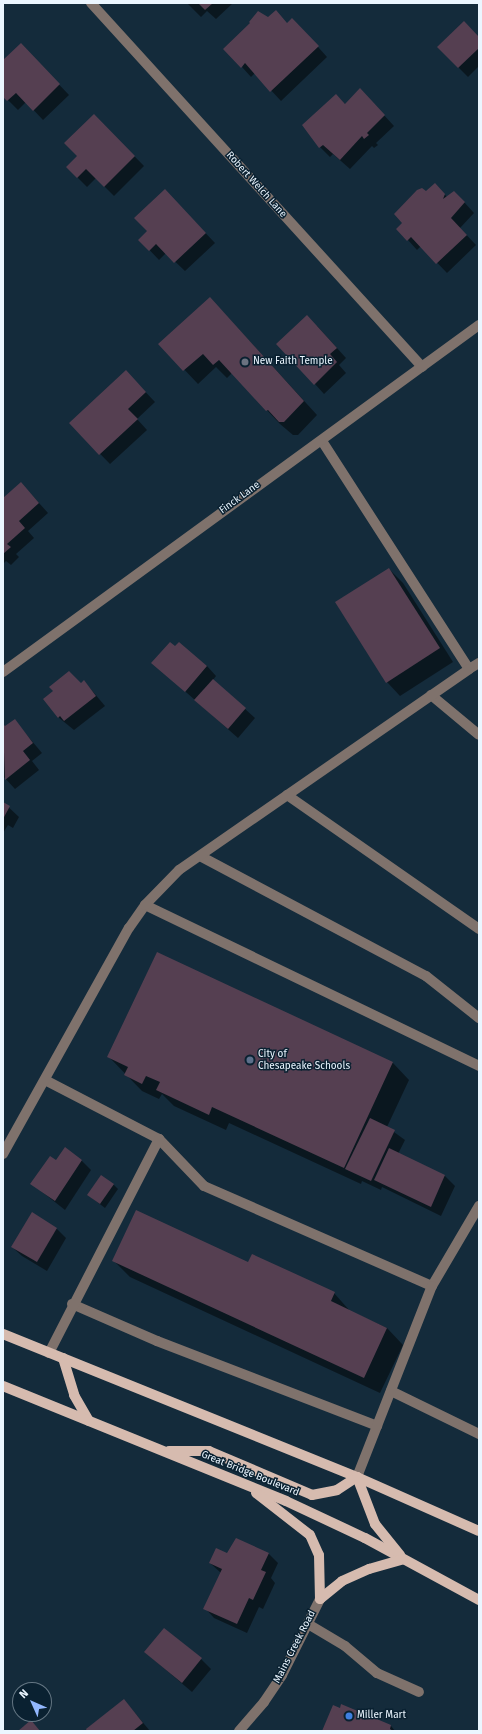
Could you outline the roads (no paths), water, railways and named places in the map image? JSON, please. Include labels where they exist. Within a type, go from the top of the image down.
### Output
[{"type":"main road","points":[[3,1334],[357,1477],[479,1531]]},
{"type":"main road","points":[[63,1358],[74,1395],[89,1421]]},
{"type":"main road","name":"Great Bridge Boulevard","points":[[3,1386],[286,1501],[403,1559],[479,1600]]},
{"type":"main road","points":[[162,1451],[208,1451],[312,1495],[337,1490],[357,1477]]},
{"type":"main road","points":[[320,1599],[342,1581],[369,1569],[403,1559],[375,1524],[357,1477]]},
{"type":"main road","points":[[244,1484],[310,1535],[319,1555],[320,1599]]},
{"type":"street","name":"Robert Welch Lane","points":[[91,3],[422,366]]},
{"type":"street","name":"Finck Lane","points":[[3,672],[245,494],[322,441],[479,325]]},
{"type":"street","points":[[322,441],[469,668]]},
{"type":"street","points":[[3,1154],[129,928],[145,904],[179,870],[431,694],[469,668],[479,664]]},
{"type":"street","points":[[431,694],[479,735]]},
{"type":"street","points":[[287,795],[479,929]]},
{"type":"street","points":[[200,856],[426,976],[479,1018]]},
{"type":"street","points":[[145,904],[479,1066]]},
{"type":"street","points":[[45,1080],[159,1139],[204,1186],[432,1286]]},
{"type":"street","points":[[49,1352],[72,1304],[159,1139]]},
{"type":"street","points":[[357,1477],[432,1286],[479,1206]]},
{"type":"street","points":[[72,1304],[157,1341],[377,1426]]},
{"type":"street","points":[[391,1391],[479,1434]]},
{"type":"street","name":"Mains Creek Road","points":[[238,1731],[282,1675],[320,1599]]},
{"type":"street","points":[[308,1624],[345,1646],[376,1673],[419,1692]]},
{"type":"place","name":"New Faith Temple","points":[[245,362]]},
{"type":"place","name":"City of Chesapeake Schools","points":[[250,1060]]},
{"type":"place","name":"Miller Mart","points":[[349,1716]]}]
